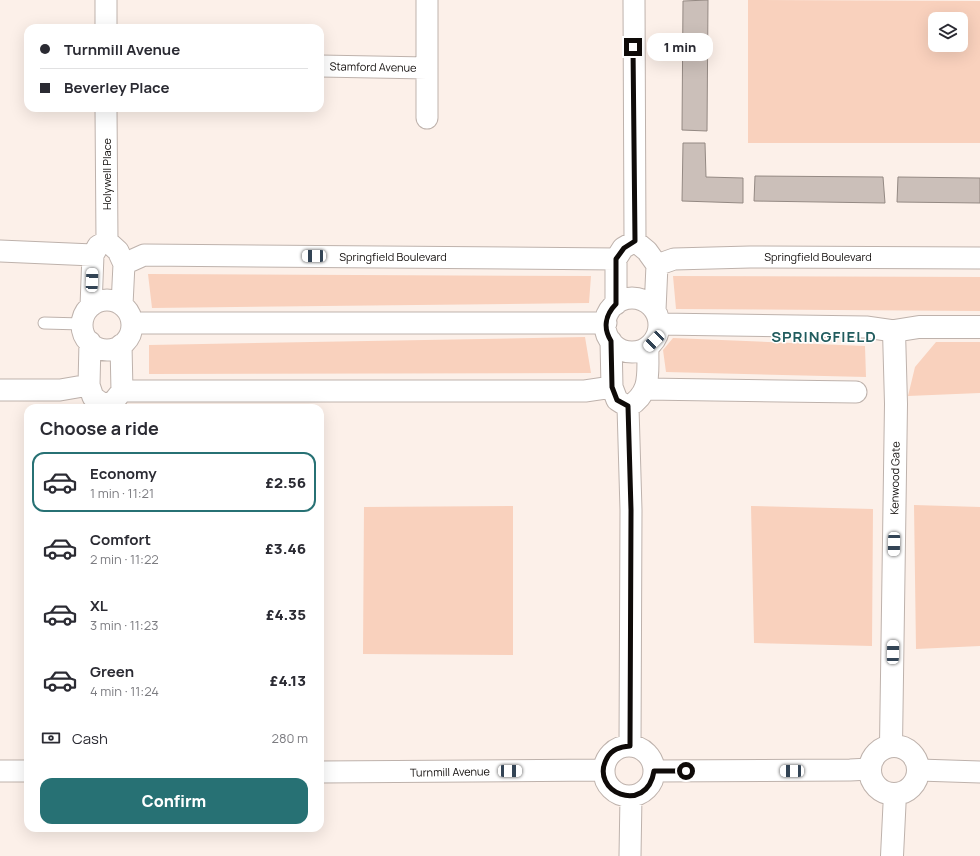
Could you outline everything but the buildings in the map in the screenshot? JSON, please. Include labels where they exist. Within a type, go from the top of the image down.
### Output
[{"type":"street","points":[[106,0],[106,24]]},
{"type":"street","name":"Stamford Avenue","points":[[427,0],[427,118]]},
{"type":"street","points":[[628,406],[638,401],[646,389],[648,347],[658,333],[657,265],[647,251],[635,241],[634,0]]},
{"type":"street","name":"Stamford Avenue","points":[[324,66],[427,68]]},
{"type":"street","name":"Holywell Place","points":[[89,385],[88,324],[100,248],[106,112]]},
{"type":"street","points":[[616,304],[616,259],[624,248],[635,241]]},
{"type":"street","points":[[0,251],[100,248],[118,251],[124,264],[122,305]]},
{"type":"street","name":"Springfield Boulevard","points":[[124,264],[144,255],[616,259]]},
{"type":"street","name":"Springfield Boulevard","points":[[657,265],[674,259],[750,257],[980,258]]},
{"type":"street","points":[[628,406],[617,400],[612,387],[608,332],[610,309],[623,300],[632,298],[641,299],[649,304],[657,317]]},
{"type":"street","points":[[103,300],[116,302],[122,305],[130,316],[132,323],[129,336],[121,345],[108,349],[101,348],[88,324],[103,300]]},
{"type":"street","points":[[657,317],[866,327],[894,331],[919,327],[980,327]]},
{"type":"street","points":[[132,323],[608,332]]},
{"type":"street","name":"Kenwood Gate","points":[[891,745],[896,404],[894,331]]},
{"type":"street","points":[[608,332],[617,347],[632,352],[648,347]]},
{"type":"street","points":[[109,404],[114,401],[122,391],[121,345]]},
{"type":"street","points":[[0,390],[60,390],[89,385],[94,397],[101,404]]},
{"type":"street","points":[[122,391],[585,391],[612,387]]},
{"type":"street","points":[[646,389],[856,392]]},
{"type":"street","points":[[628,406],[631,510],[630,746]]},
{"type":"street","points":[[891,745],[899,746],[910,752],[917,762],[919,770],[914,784],[909,789],[895,794],[882,791],[877,787],[870,776],[870,769],[871,762],[879,751],[891,745]]},
{"type":"street","points":[[630,746],[642,749],[647,754],[651,759],[654,771],[650,785],[638,794],[631,796],[615,792],[609,786],[603,770],[605,762],[615,750],[630,746]]},
{"type":"street","points":[[654,771],[870,769]]},
{"type":"street","name":"Turnmill Avenue","points":[[324,772],[603,770]]},
{"type":"street","points":[[919,770],[980,772]]},
{"type":"street","points":[[0,771],[24,771]]},
{"type":"street","points":[[892,856],[895,794]]},
{"type":"street","points":[[630,856],[631,796]]},
{"type":"lane","points":[[44,323],[88,324]]},
{"type":"shaded area","points":[[748,0],[980,1],[980,143],[748,143]]},
{"type":"shaded area","points":[[148,274],[591,276],[589,303],[152,308]]},
{"type":"shaded area","points":[[673,276],[980,277],[980,311],[676,309]]},
{"type":"shaded area","points":[[585,337],[591,373],[149,374],[149,345]]},
{"type":"shaded area","points":[[673,338],[865,346],[866,377],[666,372],[663,350]]},
{"type":"shaded area","points":[[936,342],[980,342],[980,393],[908,396],[915,367]]},
{"type":"shaded area","points":[[914,505],[980,507],[980,646],[916,649]]},
{"type":"shaded area","points":[[513,506],[513,655],[363,654],[364,507]]},
{"type":"shaded area","points":[[751,506],[873,509],[872,646],[754,643]]},
{"type":"district","name":"SPRINGFIELD","points":[[824,337]]},
{"type":"route","points":[[633,47],[635,241],[624,248],[616,259],[616,304],[610,309],[606,323],[606,329],[611,341],[612,387],[617,400],[628,406],[631,510],[630,746],[622,746],[609,755],[603,770],[609,786],[615,792],[622,795],[631,796],[645,791],[650,785],[654,771],[686,771]]}]
